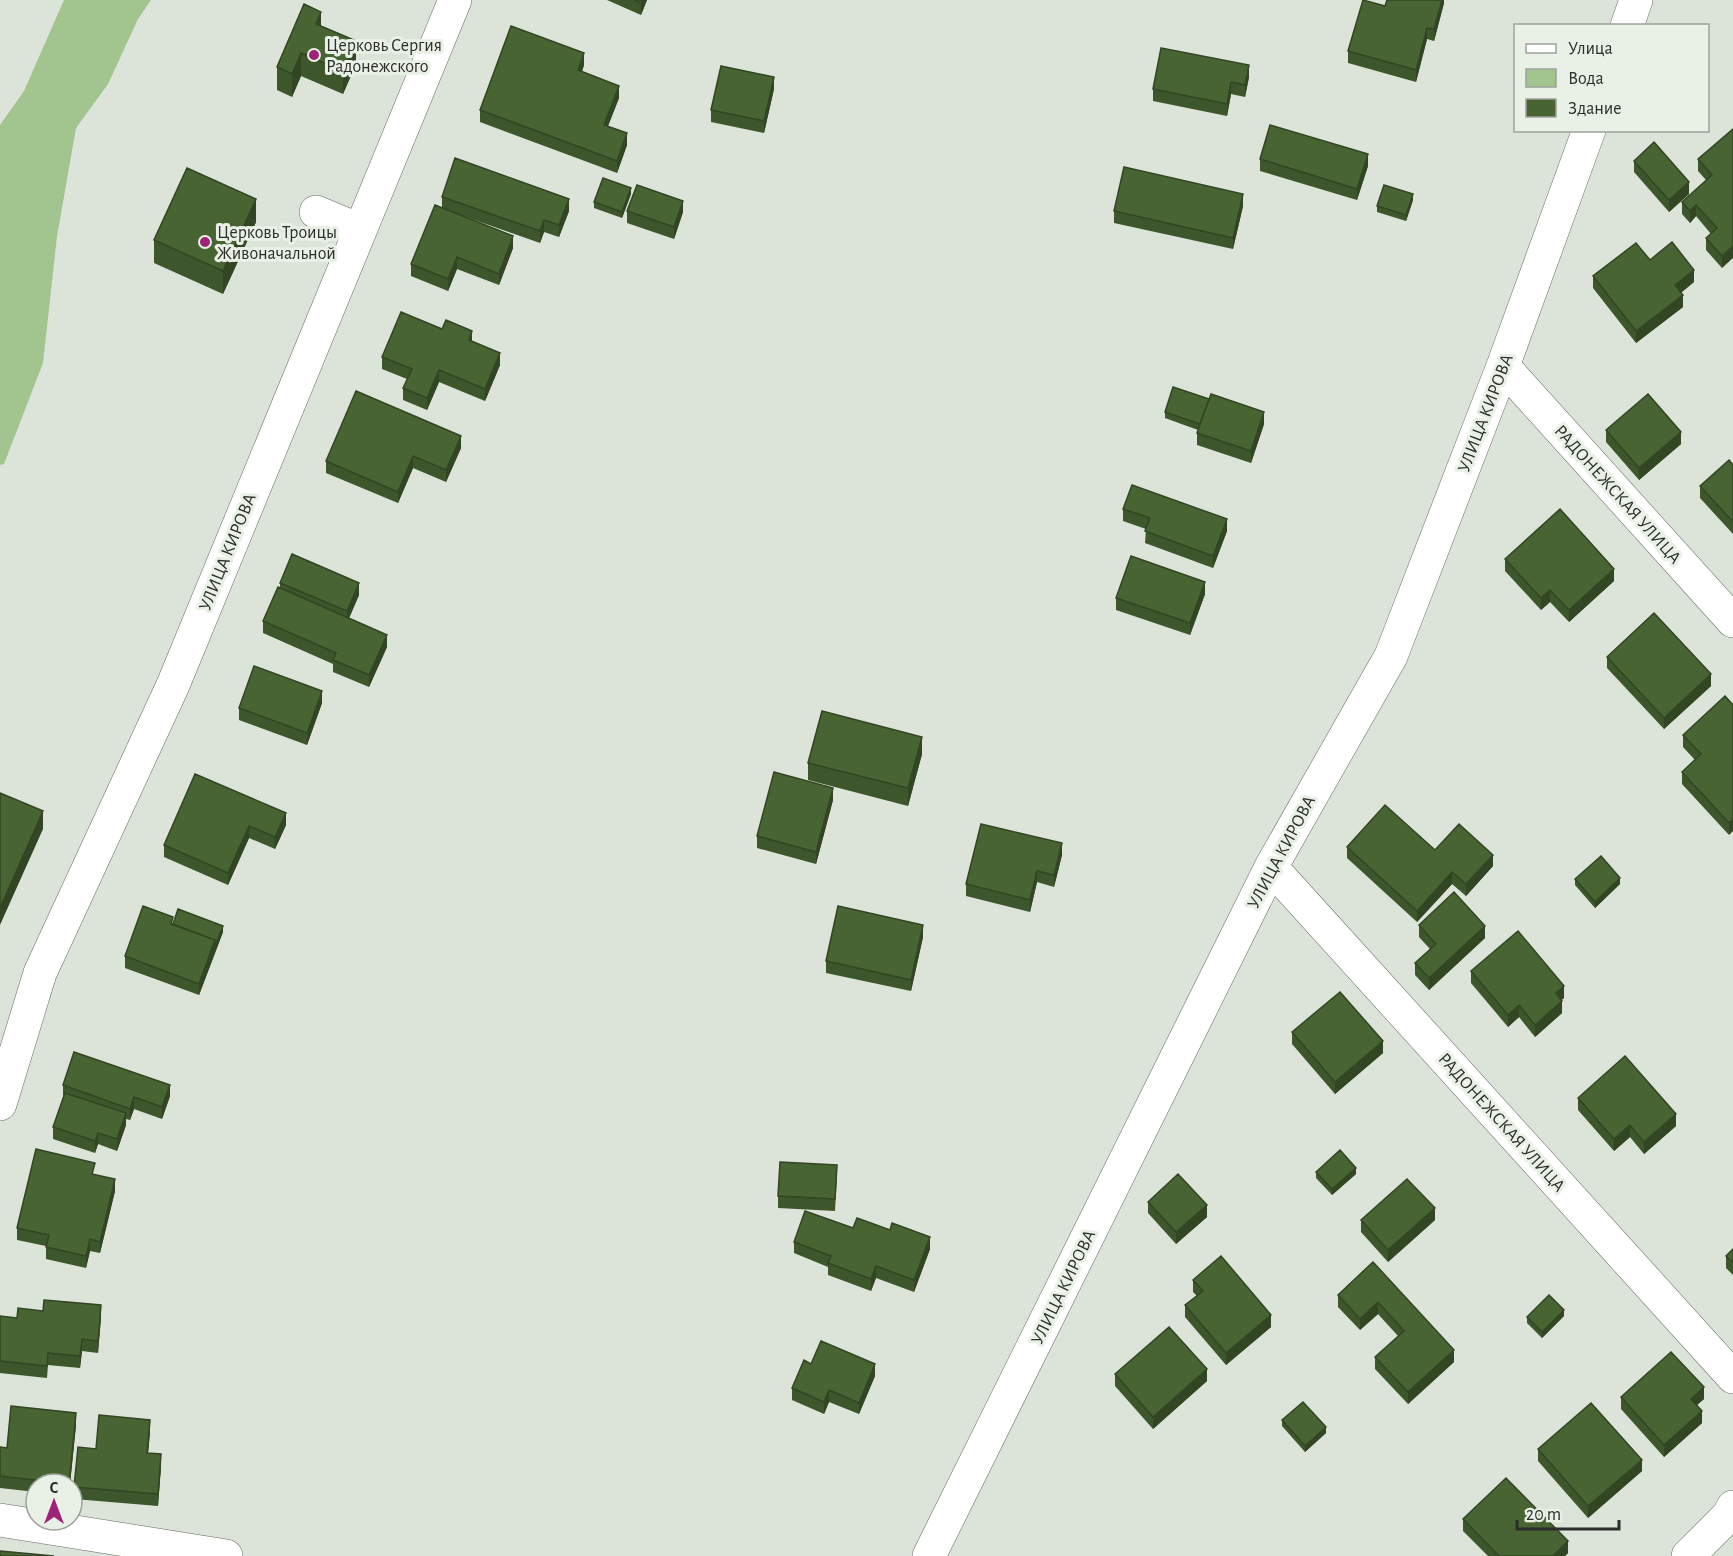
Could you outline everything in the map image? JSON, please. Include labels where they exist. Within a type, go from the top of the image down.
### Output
[{"type":"street","name":"УЛИЦА КИРОВА","points":[[0,1104],[40,973],[173,685],[455,0]]},
{"type":"street","points":[[1628,24],[1636,0]]},
{"type":"street","name":"УЛИЦА КИРОВА","points":[[929,1556],[1271,867],[1391,656],[1503,366],[1588,132]]},
{"type":"street","points":[[316,212],[359,230]]},
{"type":"street","name":"РАДОНЕЖСКАЯ УЛИЦА","points":[[1503,366],[1733,621]]},
{"type":"street","name":"РАДОНЕЖСКАЯ УЛИЦА","points":[[1271,867],[1733,1377]]},
{"type":"street","points":[[1688,1556],[1729,1515],[1733,1507]]},
{"type":"street","points":[[0,1520],[226,1556]]},
{"type":"water","points":[[64,0],[151,0],[138,19],[108,84],[76,128],[57,236],[43,363],[4,464],[0,465],[0,125],[24,91]]},
{"type":"building","points":[[1363,0],[1385,6],[1387,0],[1442,0],[1434,29],[1427,28],[1416,70],[1348,51]]},
{"type":"building","points":[[304,4],[321,12],[316,24],[356,41],[343,71],[301,53],[292,74],[277,67]]},
{"type":"building","points":[[511,26],[584,53],[578,70],[619,86],[604,125],[627,133],[617,161],[480,110]]},
{"type":"building","points":[[1161,48],[1249,65],[1245,85],[1231,82],[1227,104],[1153,89]]},
{"type":"building","points":[[721,66],[774,77],[764,121],[711,110]]},
{"type":"building","points":[[1270,125],[1368,154],[1357,189],[1260,159]]},
{"type":"building","points":[[1733,129],[1733,246],[1722,256],[1706,238],[1717,228],[1696,205],[1690,211],[1682,202],[1712,175],[1698,159]]},
{"type":"building","points":[[1654,142],[1689,182],[1669,200],[1634,161]]},
{"type":"building","points":[[455,158],[569,199],[559,225],[544,220],[540,231],[442,197]]},
{"type":"building","points":[[1124,167],[1243,194],[1233,238],[1114,211]]},
{"type":"building","name":"Церковь Троицы Живоначальной","points":[[187,168],[256,199],[223,271],[154,240]]},
{"type":"building","points":[[603,178],[631,188],[622,212],[594,202]]},
{"type":"building","points":[[637,185],[683,201],[674,227],[627,211]]},
{"type":"building","points":[[1384,185],[1413,194],[1406,215],[1377,206]]},
{"type":"building","points":[[435,205],[513,236],[499,274],[457,257],[448,279],[411,264]]},
{"type":"building","points":[[1672,242],[1694,270],[1675,285],[1683,295],[1636,331],[1593,276],[1636,243],[1650,260]]},
{"type":"building","points":[[401,312],[442,329],[446,320],[472,331],[469,340],[500,353],[485,389],[439,370],[427,398],[403,388],[412,369],[382,357]]},
{"type":"building","points":[[1173,387],[1209,399],[1200,424],[1165,412]]},
{"type":"building","points":[[356,391],[461,436],[446,470],[413,456],[398,492],[326,461]]},
{"type":"building","points":[[1211,394],[1264,412],[1251,451],[1197,433]]},
{"type":"building","points":[[1648,394],[1681,432],[1639,468],[1606,430]]},
{"type":"building","points":[[1729,460],[1733,465],[1733,522],[1700,486]]},
{"type":"building","points":[[1132,485],[1227,519],[1213,556],[1145,531],[1150,518],[1123,509]]},
{"type":"building","points":[[1560,509],[1614,569],[1569,610],[1550,590],[1541,598],[1505,559]]},
{"type":"building","points":[[292,554],[359,583],[347,611],[280,583]]},
{"type":"building","points":[[1131,556],[1205,582],[1190,623],[1116,598]]},
{"type":"building","points":[[278,587],[387,635],[369,675],[333,660],[336,653],[263,621]]},
{"type":"building","points":[[1654,613],[1711,674],[1664,718],[1607,657]]},
{"type":"building","points":[[254,666],[322,691],[307,733],[239,708]]},
{"type":"building","points":[[1725,696],[1733,705],[1733,819],[1729,823],[1682,772],[1701,754],[1683,735]]},
{"type":"building","points":[[822,711],[922,737],[908,788],[808,763]]},
{"type":"building","points":[[774,772],[833,788],[816,852],[757,836]]},
{"type":"building","points":[[195,774],[286,813],[275,837],[249,826],[228,873],[164,845]]},
{"type":"building","points":[[0,793],[43,811],[0,908]]},
{"type":"building","points":[[1385,805],[1435,850],[1459,824],[1493,855],[1466,884],[1452,872],[1417,911],[1347,847]]},
{"type":"building","points":[[981,824],[1062,843],[1054,875],[1037,871],[1030,900],[966,884]]},
{"type":"building","points":[[1601,856],[1620,878],[1595,902],[1575,879]]},
{"type":"building","points":[[1454,892],[1485,926],[1429,978],[1415,963],[1436,944],[1419,925]]},
{"type":"building","points":[[143,906],[173,917],[171,924],[215,940],[199,984],[125,956]]},
{"type":"building","points":[[838,906],[923,925],[911,980],[826,961]]},
{"type":"building","points":[[178,909],[223,926],[215,946],[215,940],[173,924]]},
{"type":"building","points":[[1518,931],[1564,986],[1556,993],[1562,1001],[1535,1025],[1519,1005],[1508,1015],[1471,971]]},
{"type":"building","points":[[1340,992],[1383,1041],[1335,1082],[1292,1032]]},
{"type":"building","points":[[74,1052],[170,1085],[162,1107],[134,1097],[130,1109],[63,1085]]},
{"type":"building","points":[[1625,1056],[1676,1114],[1644,1142],[1630,1125],[1614,1139],[1578,1098]]},
{"type":"building","points":[[65,1093],[126,1113],[117,1139],[98,1133],[95,1141],[53,1127]]},
{"type":"building","points":[[36,1149],[95,1163],[92,1174],[115,1179],[100,1242],[90,1239],[86,1256],[46,1247],[49,1235],[17,1228]]},
{"type":"building","points":[[1340,1150],[1356,1168],[1332,1189],[1316,1172]]},
{"type":"building","points":[[780,1162],[837,1165],[835,1199],[778,1196]]},
{"type":"building","points":[[1178,1174],[1207,1205],[1176,1232],[1148,1202]]},
{"type":"building","points":[[1407,1179],[1435,1208],[1388,1250],[1361,1220]]},
{"type":"building","points":[[805,1211],[853,1228],[857,1218],[890,1230],[892,1223],[930,1237],[914,1280],[876,1266],[871,1279],[828,1263],[831,1256],[794,1242]]},
{"type":"building","points":[[1733,1249],[1733,1263],[1726,1256]]},
{"type":"building","points":[[1221,1256],[1271,1315],[1226,1353],[1185,1305],[1203,1291],[1193,1280]]},
{"type":"building","points":[[1373,1262],[1454,1350],[1408,1392],[1375,1357],[1404,1331],[1378,1302],[1360,1319],[1338,1295]]},
{"type":"building","points":[[1549,1295],[1564,1310],[1542,1332],[1527,1317]]},
{"type":"building","points":[[44,1300],[101,1305],[98,1341],[82,1339],[80,1356],[48,1353],[47,1366],[0,1361],[0,1316],[17,1318],[18,1308],[43,1311]]},
{"type":"building","points":[[1169,1327],[1207,1369],[1153,1417],[1115,1374]]},
{"type":"building","points":[[821,1341],[875,1364],[859,1403],[829,1390],[824,1402],[792,1388],[804,1360],[811,1364]]},
{"type":"building","points":[[1671,1352],[1704,1387],[1691,1399],[1702,1411],[1664,1445],[1621,1397]]},
{"type":"building","points":[[1303,1402],[1326,1427],[1305,1446],[1282,1420]]},
{"type":"building","points":[[1591,1403],[1642,1460],[1588,1506],[1538,1449]]},
{"type":"building","points":[[11,1406],[76,1413],[70,1472],[24,1472],[24,1479],[0,1476],[0,1447],[7,1448]]},
{"type":"building","points":[[99,1415],[150,1420],[147,1453],[161,1454],[158,1494],[84,1488],[84,1472],[76,1472],[78,1447],[96,1449]]},
{"type":"building","points":[[1506,1478],[1568,1541],[1553,1556],[1499,1556],[1463,1519]]},
{"type":"building","points":[[0,1551],[54,1556],[0,1556]]},
{"type":"place","name":"Церковь Сергия Радонежского","points":[[314,55]]},
{"type":"place","name":"Церковь Троицы Живоначальной","points":[[205,242]]}]
